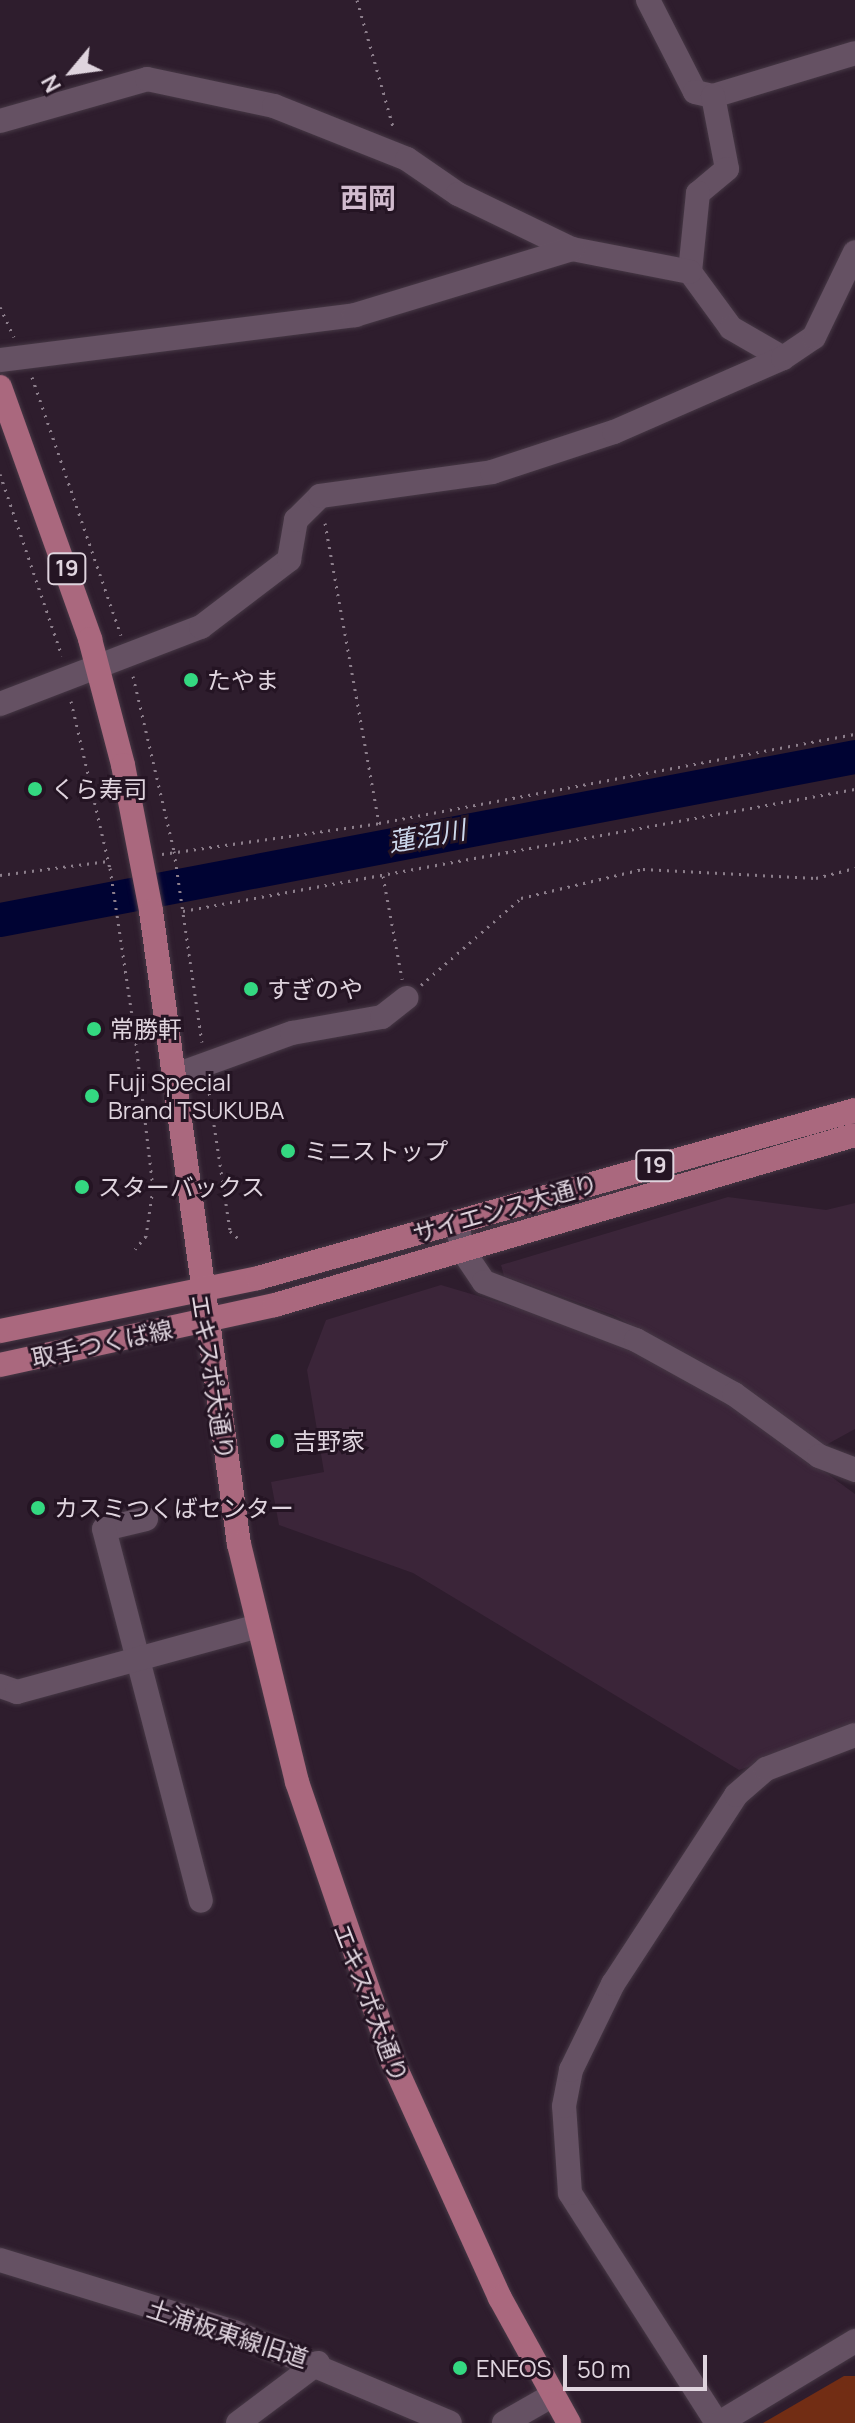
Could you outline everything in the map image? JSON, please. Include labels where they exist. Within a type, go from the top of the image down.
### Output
[{"type":"main road","name":"エキスポ大通り","points":[[0,387],[98,666],[143,863],[200,1292],[255,1627],[337,1915],[392,2060],[569,2423]]},
{"type":"main road","name":"サイエンス大通り","points":[[200,1292],[855,1110]]},
{"type":"main road","name":"サイエンス大通り","points":[[205,1322],[463,1251],[855,1135]]},
{"type":"main road","name":"取手つくば線","points":[[0,1331],[200,1292]]},
{"type":"main road","name":"取手つくば線","points":[[0,1365],[205,1322]]},
{"type":"street","points":[[648,0],[695,92],[713,96],[855,53]]},
{"type":"street","points":[[0,121],[147,79],[274,106],[407,159],[458,194],[572,249],[690,272]]},
{"type":"street","points":[[713,96],[727,169],[698,193],[690,272],[731,328],[783,358]]},
{"type":"street","points":[[12,359],[355,315],[572,249]]},
{"type":"street","points":[[0,704],[201,627],[263,586],[289,560],[296,520],[320,496],[492,472],[614,432],[783,358],[814,337],[855,252]]},
{"type":"street","points":[[173,1076],[292,1033],[382,1017],[406,998]]},
{"type":"street","points":[[456,1222],[463,1251],[484,1282],[636,1340],[734,1394],[819,1456],[855,1470]]},
{"type":"street","points":[[146,1519],[104,1529],[135,1660],[201,1901]]},
{"type":"street","points":[[0,1686],[17,1692],[255,1627]]},
{"type":"street","points":[[855,1735],[766,1769],[736,1795],[613,1984],[571,2070],[564,2106],[570,2193],[718,2423],[855,2341]]},
{"type":"street","name":"土浦板東線旧道","points":[[0,2260],[318,2363],[450,2423]]},
{"type":"street","points":[[238,2423],[318,2363]]},
{"type":"street","points":[[504,2423],[553,2395]]},
{"type":"path","points":[[357,0],[381,101],[407,159]]},
{"type":"path","points":[[0,307],[12,359],[127,656],[174,852],[183,911],[855,789]]},
{"type":"path","points":[[320,496],[379,823]]},
{"type":"path","points":[[143,863],[174,852],[379,823],[855,734]]},
{"type":"path","points":[[0,875],[108,861]]},
{"type":"path","points":[[110,868],[120,922],[153,1188],[146,1236],[135,1249]]},
{"type":"path","points":[[406,998],[464,940],[521,898],[643,869],[816,878],[855,868]]},
{"type":"path","points":[[382,875],[406,998]]},
{"type":"shaded area","points":[[728,1197],[826,1210],[855,1203],[855,1429],[824,1446],[745,1390],[613,1315],[504,1276],[501,1265]]},
{"type":"shaded area","points":[[441,1285],[572,1324],[634,1351],[732,1404],[855,1494],[855,1729],[739,1770],[413,1573],[279,1525],[271,1482],[324,1472],[307,1370],[326,1320]]},
{"type":"shaded area","points":[[844,2376],[855,2376],[855,2423],[763,2423]]},
{"type":"waterway","name":"蓮沼川","points":[[0,920],[855,757]]},
{"type":"place","name":"たやま","points":[[191,680]]},
{"type":"place","name":"くら寿司","points":[[35,789]]},
{"type":"place","name":"すぎのや","points":[[251,989]]},
{"type":"place","name":"常勝軒","points":[[94,1029]]},
{"type":"place","name":"Fuji Special Brand TSUKUBA","points":[[92,1096]]},
{"type":"place","name":"ミニストップ","points":[[288,1151]]},
{"type":"place","name":"スターバックス","points":[[82,1187]]},
{"type":"place","name":"吉野家","points":[[277,1441]]},
{"type":"place","name":"カスミつくばセンター","points":[[38,1508]]},
{"type":"place","name":"ENEOS","points":[[460,2368]]},
{"type":"district","name":"西岡","points":[[368,197]]}]
